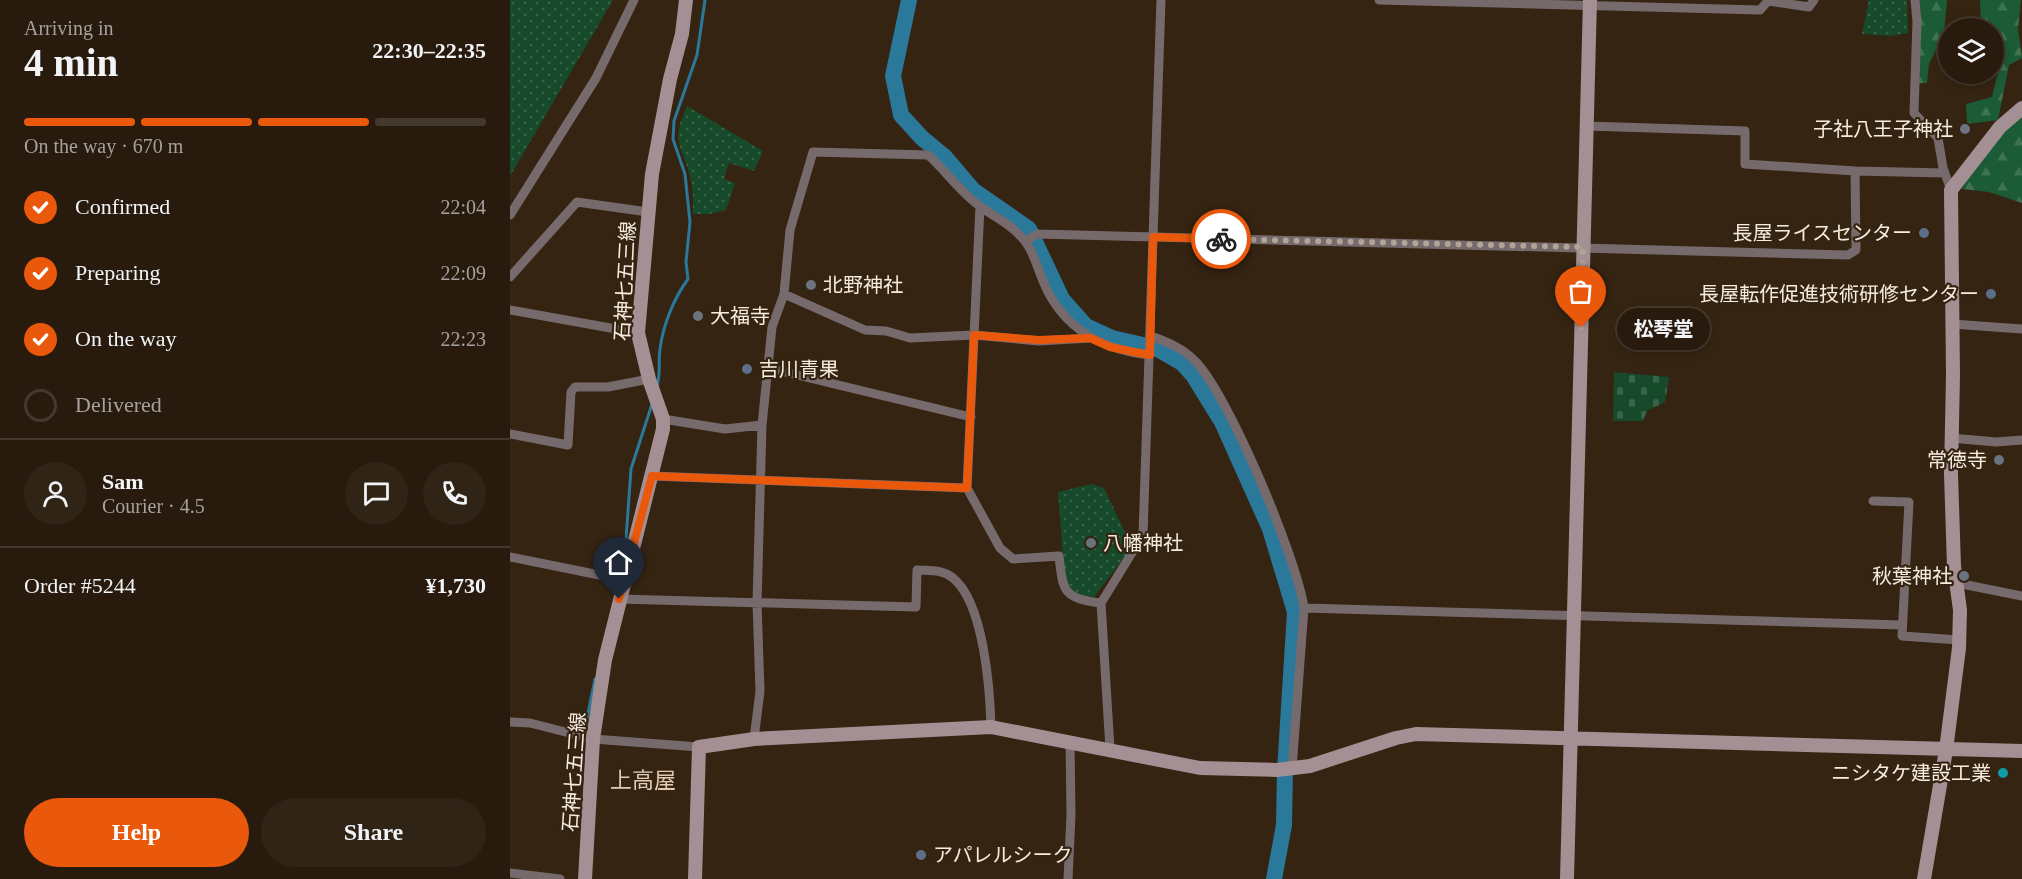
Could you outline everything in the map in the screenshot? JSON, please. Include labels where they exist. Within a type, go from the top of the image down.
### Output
[{"type":"street","points":[[510,215],[596,78],[634,0]]},
{"type":"street","name":"石神七五三線","points":[[585,879],[593,739],[605,660],[663,429],[663,419],[649,380],[638,333],[652,174],[682,34],[686,0]]},
{"type":"street","points":[[1110,749],[1101,603],[1143,535],[1161,0]]},
{"type":"street","points":[[1379,0],[1590,2],[1761,10],[1768,1],[1809,7],[1814,0]]},
{"type":"street","points":[[1915,0],[1917,21],[1914,112],[1938,138],[1951,190],[1951,438],[1954,566],[1960,610],[1959,640],[1946,750],[1924,879]]},
{"type":"street","points":[[1567,879],[1590,2]]},
{"type":"street","points":[[1951,190],[2000,127],[2022,108]]},
{"type":"street","points":[[1586,126],[1744,131],[1744,164],[1855,171],[1945,173]]},
{"type":"street","points":[[754,739],[760,691],[757,603],[762,425],[772,327],[784,294],[790,230],[813,152],[928,155],[980,206],[1002,218],[1027,241],[1056,308],[1074,326],[1090,338],[1110,347],[1150,355]]},
{"type":"street","points":[[1027,241],[1038,234],[1848,255],[1856,250],[1855,171]]},
{"type":"street","points":[[510,277],[577,202],[648,212]]},
{"type":"street","points":[[980,206],[967,488],[1000,548],[1013,559],[1059,556],[1062,587],[1069,595],[1080,600],[1101,603]]},
{"type":"street","points":[[784,294],[865,330],[886,331],[910,338],[974,335],[1039,340],[1090,338]]},
{"type":"street","points":[[510,310],[638,333]]},
{"type":"street","points":[[1952,324],[2022,329]]},
{"type":"street","points":[[1151,336],[1174,345],[1194,360],[1211,382],[1261,485],[1301,587],[1304,608],[1292,769]]},
{"type":"street","points":[[768,368],[971,417]]},
{"type":"street","points":[[510,434],[568,445],[571,392],[575,387],[608,387],[649,380]]},
{"type":"street","points":[[663,419],[725,429],[762,425]]},
{"type":"street","points":[[1951,438],[1996,442],[2022,440]]},
{"type":"street","points":[[652,476],[967,488]]},
{"type":"street","points":[[1873,501],[1909,502],[1902,636],[1959,640]]},
{"type":"street","points":[[510,557],[624,580]]},
{"type":"street","points":[[619,599],[916,607],[917,570],[940,571],[953,578],[962,590],[987,657],[991,727]]},
{"type":"street","points":[[1957,583],[2022,596]]},
{"type":"street","points":[[1304,608],[1902,625]]},
{"type":"street","points":[[510,722],[530,723],[593,739],[699,747],[754,739],[991,727],[1200,768],[1277,770],[1292,769],[1416,734],[2022,751]]},
{"type":"street","points":[[1068,879],[1071,815],[1070,742]]},
{"type":"street","points":[[695,879],[699,747]]},
{"type":"street","points":[[510,873],[524,878],[560,879]]},
{"type":"green space","points":[[510,0],[613,0],[510,176]]},
{"type":"green space","points":[[1869,0],[1907,0],[1908,33],[1892,36],[1862,34]]},
{"type":"green space","points":[[1919,0],[1947,0],[1945,18],[1938,18],[1938,46],[1929,64],[1927,83],[1919,83],[1921,13]]},
{"type":"green space","points":[[1980,0],[2021,0],[2018,29],[2022,58],[2009,65],[1998,120],[1967,124],[1966,104],[1992,97],[1995,84],[2004,84],[2004,18],[1981,18]]},
{"type":"green space","points":[[687,106],[763,151],[754,171],[729,163],[724,179],[735,183],[726,210],[709,214],[693,214],[691,180],[678,137]]},
{"type":"green space","points":[[2022,112],[2022,203],[1989,192],[1962,189],[1972,168]]},
{"type":"green space","points":[[1614,372],[1669,377],[1665,402],[1647,411],[1643,421],[1613,421]]},
{"type":"green space","points":[[1092,484],[1104,488],[1132,547],[1094,597],[1076,595],[1065,583],[1058,492]]},
{"type":"waterway","points":[[657,386],[660,349],[666,321],[688,279],[686,262],[690,222],[685,174],[673,139],[674,121],[697,55],[705,0]]},
{"type":"waterway","points":[[909,0],[893,76],[901,115],[922,138],[945,157],[973,190],[1029,229],[1062,299],[1086,326],[1112,338],[1156,348],[1182,363],[1193,375],[1222,422],[1270,529],[1295,612],[1285,770],[1284,825],[1274,879]]},
{"type":"waterway","points":[[625,553],[631,469],[652,404]]},
{"type":"waterway","points":[[584,733],[595,679]]},
{"type":"way so far","points":[[1221,239],[1583,247],[1581,328]]},
{"type":"place","name":"子社八王子神社","points":[[1965,129]]},
{"type":"place","name":"長屋ライスセンター","points":[[1924,233]]},
{"type":"place","name":"北野神社","points":[[811,285]]},
{"type":"place","name":"長屋転作促進技術研修センター","points":[[1991,294]]},
{"type":"place","name":"大福寺","points":[[698,316]]},
{"type":"place","name":"松琴堂","points":[[1581,328]]},
{"type":"place","name":"吉川青果","points":[[747,369]]},
{"type":"place","name":"常徳寺","points":[[1999,460]]},
{"type":"place","name":"八幡神社","points":[[1091,543]]},
{"type":"place","name":"秋葉神社","points":[[1964,576]]},
{"type":"place","name":"ニシタケ建設工業","points":[[2003,773]]},
{"type":"place","name":"アパレルシーク","points":[[921,855]]},
{"type":"district","name":"上高屋","points":[[643,780]]},
{"type":"route","points":[[619,599],[652,476],[967,488],[974,335],[1039,340],[1090,338],[1110,347],[1150,355],[1153,237],[1221,239]]}]
